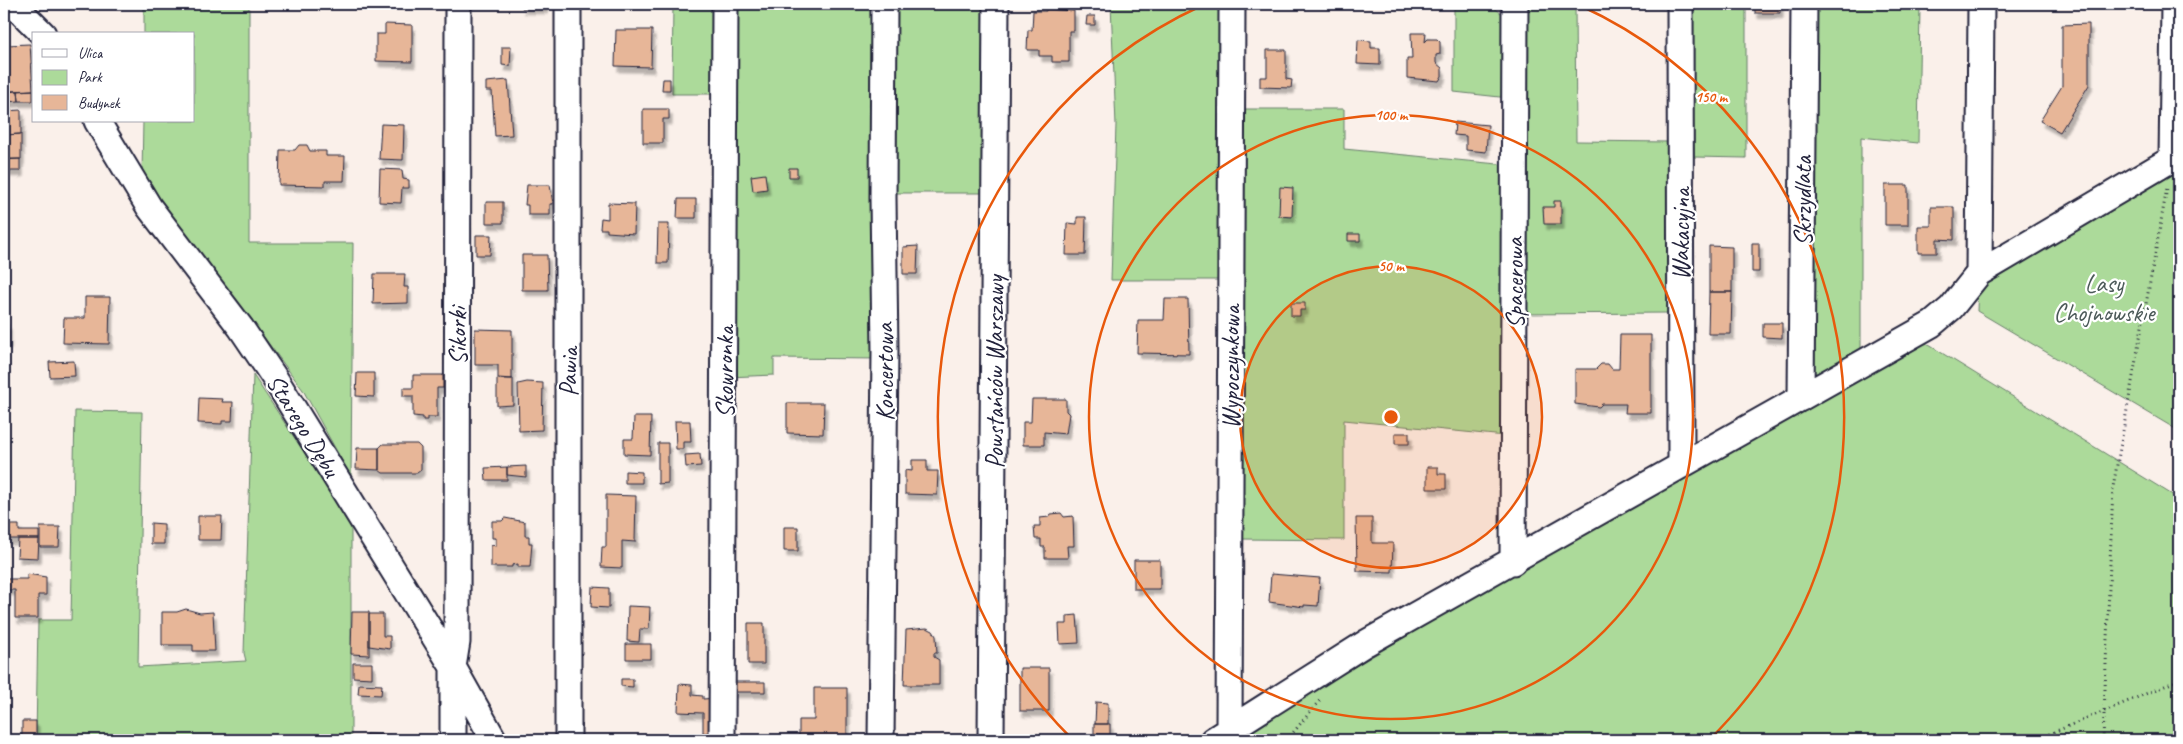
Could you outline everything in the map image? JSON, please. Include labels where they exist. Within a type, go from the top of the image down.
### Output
[{"type":"street","points":[[13,4],[41,32]]},
{"type":"street","name":"Sikorki","points":[[452,740],[453,667],[457,642],[458,4]]},
{"type":"street","name":"Pawia","points":[[568,4],[568,740]]},
{"type":"street","name":"Skowronka","points":[[722,740],[726,4]]},
{"type":"street","name":"Koncertowa","points":[[881,740],[885,361],[883,198],[884,4]]},
{"type":"street","name":"Powstańców Warszawy","points":[[991,740],[996,4]]},
{"type":"street","name":"Wypoczynkowa","points":[[1221,735],[1232,4]]},
{"type":"street","name":"Spacerowa","points":[[1513,562],[1515,4]]},
{"type":"street","name":"Wakacyjna","points":[[1680,4],[1681,465]]},
{"type":"street","name":"Skrzydlata","points":[[1800,398],[1804,4]]},
{"type":"street","points":[[1980,273],[1982,4]]},
{"type":"street","points":[[1221,735],[1366,643],[1513,562],[1932,324],[1951,308],[1980,273],[2172,159],[2174,4]]},
{"type":"street","name":"Starego Dębu","points":[[98,122],[149,207],[240,328],[274,377],[453,667],[494,740]]},
{"type":"path","points":[[2103,740],[2112,487],[2172,159]]},
{"type":"path","points":[[2035,740],[2179,680]]},
{"type":"green space","points":[[144,4],[249,4],[249,243],[353,243],[351,477],[303,390],[249,317],[155,199],[142,173],[143,122],[195,122],[195,32],[144,32]]},
{"type":"green space","points":[[673,4],[716,4],[721,94],[672,94]]},
{"type":"green space","points":[[733,4],[881,4],[879,359],[774,358],[774,375],[728,377]]},
{"type":"green space","points":[[890,4],[991,4],[991,193],[891,193]]},
{"type":"green space","points":[[1111,4],[1222,4],[1224,280],[1111,280],[1116,125]]},
{"type":"green space","points":[[1454,4],[1489,4],[1509,19],[1509,98],[1454,92]]},
{"type":"green space","points":[[1521,4],[1575,4],[1576,141],[1670,142],[1668,313],[1520,314]]},
{"type":"green space","points":[[1690,4],[1746,4],[1746,158],[1694,157]]},
{"type":"green space","points":[[1809,4],[1920,4],[1918,143],[1861,137],[1861,352],[1806,384]]},
{"type":"green space","points":[[1241,109],[1344,109],[1344,149],[1508,165],[1505,436],[1344,420],[1344,540],[1241,539]]},
{"type":"green space","name":"Lasy Chojnowskie","points":[[2179,165],[2179,431],[1977,311],[1978,283]]},
{"type":"green space","points":[[1924,342],[2179,499],[2179,740],[1230,740],[1517,571]]},
{"type":"green space","points":[[253,375],[351,523],[351,740],[36,740],[38,620],[71,620],[75,411],[142,412],[138,667],[246,661],[244,653]]},
{"type":"green space","points":[[1110,736],[1110,740],[999,740],[999,739]]},
{"type":"building","points":[[522,4],[545,4],[545,8],[522,8]]},
{"type":"building","points":[[1755,4],[1780,4],[1780,13],[1755,13]]},
{"type":"building","points":[[1046,9],[1074,11],[1074,31],[1069,31],[1069,62],[1052,62],[1052,56],[1039,56],[1039,50],[1027,50],[1028,30],[1032,30],[1033,11],[1046,11]]},
{"type":"building","points":[[1087,16],[1095,16],[1095,25],[1086,25]]},
{"type":"building","points":[[385,24],[412,25],[412,62],[376,61],[376,34],[385,34]]},
{"type":"building","points":[[2089,24],[2089,85],[2060,132],[2040,121],[2062,86],[2062,25]]},
{"type":"building","points":[[616,30],[652,30],[651,67],[615,66]]},
{"type":"building","points":[[1411,33],[1426,33],[1425,42],[1428,39],[1437,39],[1440,42],[1440,54],[1436,55],[1436,63],[1442,68],[1442,76],[1439,81],[1407,78],[1407,59],[1412,59]]},
{"type":"building","points":[[1358,40],[1371,41],[1371,48],[1380,48],[1380,65],[1357,64]]},
{"type":"building","points":[[30,44],[32,90],[8,91],[6,45]]},
{"type":"building","points":[[502,47],[511,47],[510,66],[502,65]]},
{"type":"building","points":[[1267,50],[1286,50],[1286,79],[1292,80],[1291,88],[1260,87],[1260,77],[1267,77]]},
{"type":"building","points":[[663,79],[670,79],[670,90],[662,90]]},
{"type":"building","points":[[508,80],[512,135],[495,136],[492,91],[486,91],[486,82]]},
{"type":"building","points":[[32,90],[32,101],[19,101],[18,91]]},
{"type":"building","points":[[18,91],[19,101],[4,102],[4,92]]},
{"type":"building","points":[[643,109],[669,109],[669,119],[663,119],[663,143],[643,143]]},
{"type":"building","points":[[21,110],[21,134],[4,135],[4,111]]},
{"type":"building","points":[[1455,122],[1488,125],[1486,152],[1466,150],[1466,136],[1454,135]]},
{"type":"building","points":[[381,124],[404,125],[403,160],[379,159]]},
{"type":"building","points":[[21,134],[21,159],[4,159],[4,135]]},
{"type":"building","points":[[299,145],[307,145],[310,151],[326,151],[326,156],[345,156],[344,181],[325,181],[325,186],[279,185],[280,150],[295,150]]},
{"type":"building","points":[[20,159],[20,171],[4,171],[4,160]]},
{"type":"building","points":[[789,168],[797,168],[797,177],[789,177]]},
{"type":"building","points":[[380,169],[402,170],[403,179],[409,180],[409,188],[402,188],[401,203],[379,202]]},
{"type":"building","points":[[765,174],[767,189],[753,191],[751,176]]},
{"type":"building","points":[[527,185],[550,185],[553,204],[550,204],[550,215],[528,215],[528,205],[525,205]]},
{"type":"building","points":[[1885,185],[1908,185],[1908,225],[1885,225]]},
{"type":"building","points":[[1280,187],[1293,188],[1292,217],[1279,216]]},
{"type":"building","points":[[678,199],[696,199],[696,218],[677,218]]},
{"type":"building","points":[[1554,201],[1561,201],[1561,224],[1544,224],[1543,207],[1554,207]]},
{"type":"building","points":[[486,202],[503,202],[503,223],[486,223]]},
{"type":"building","points":[[608,203],[635,204],[634,234],[607,232],[607,229],[600,229],[601,218],[608,219]]},
{"type":"building","points":[[1931,207],[1954,207],[1954,240],[1937,239],[1937,253],[1918,253],[1918,226],[1931,226]]},
{"type":"building","points":[[1077,217],[1086,217],[1085,255],[1066,255],[1067,223],[1077,224]]},
{"type":"building","points":[[658,224],[669,224],[668,263],[657,263]]},
{"type":"building","points":[[1348,234],[1360,234],[1360,241],[1348,241]]},
{"type":"building","points":[[476,235],[491,235],[490,255],[476,255]]},
{"type":"building","points":[[1752,243],[1759,243],[1759,272],[1752,272]]},
{"type":"building","points":[[918,246],[917,274],[903,274],[903,247]]},
{"type":"building","points":[[1709,246],[1732,247],[1732,292],[1709,292]]},
{"type":"building","points":[[522,255],[547,255],[548,290],[522,290]]},
{"type":"building","points":[[374,274],[405,274],[404,287],[408,287],[408,303],[373,304]]},
{"type":"building","points":[[1709,292],[1732,292],[1731,334],[1708,334]]},
{"type":"building","points":[[85,297],[110,297],[109,344],[63,343],[64,318],[85,318]]},
{"type":"building","points":[[1165,299],[1188,299],[1189,354],[1137,353],[1138,320],[1164,320]]},
{"type":"building","points":[[1291,303],[1305,303],[1305,310],[1300,310],[1300,316],[1291,316]]},
{"type":"building","points":[[1763,323],[1782,323],[1782,338],[1763,337]]},
{"type":"building","points":[[4,324],[8,324],[8,343],[4,343]]},
{"type":"building","points":[[475,329],[512,330],[512,379],[498,378],[498,365],[475,365]]},
{"type":"building","points":[[1620,335],[1651,335],[1651,413],[1625,413],[1626,404],[1602,404],[1599,407],[1575,404],[1575,369],[1596,369],[1601,364],[1608,364],[1612,369],[1619,369]]},
{"type":"building","points":[[74,361],[75,376],[50,377],[49,362]]},
{"type":"building","points":[[357,373],[374,373],[374,397],[356,396]]},
{"type":"building","points":[[413,375],[443,375],[443,388],[437,388],[437,417],[428,417],[428,420],[423,420],[423,417],[413,416],[413,396],[403,396],[403,388],[413,388]]},
{"type":"building","points":[[497,379],[513,379],[513,405],[497,406]]},
{"type":"building","points":[[527,382],[543,383],[542,430],[519,431],[518,384]]},
{"type":"building","points":[[199,398],[223,399],[222,402],[233,402],[232,421],[222,421],[222,424],[198,423]]},
{"type":"building","points":[[1032,399],[1066,399],[1066,411],[1069,414],[1066,434],[1044,432],[1044,445],[1023,445],[1023,422],[1031,422]]},
{"type":"building","points":[[787,403],[824,403],[823,434],[787,433]]},
{"type":"building","points":[[634,417],[651,417],[650,455],[624,454],[624,439],[633,439]]},
{"type":"building","points":[[675,421],[690,421],[691,442],[683,442],[683,449],[676,449]]},
{"type":"building","points":[[1395,433],[1409,433],[1409,444],[1395,444]]},
{"type":"building","points":[[658,443],[668,443],[668,483],[658,484]]},
{"type":"building","points":[[383,444],[417,444],[421,448],[421,470],[417,473],[383,473],[379,470],[379,448]]},
{"type":"building","points":[[357,448],[379,448],[379,470],[356,469]]},
{"type":"building","points":[[700,454],[701,466],[686,467],[685,455]]},
{"type":"building","points":[[912,460],[927,460],[927,471],[938,471],[937,495],[905,494],[905,470],[912,471]]},
{"type":"building","points":[[526,466],[526,477],[507,475],[507,467]]},
{"type":"building","points":[[507,467],[507,480],[486,480],[485,468]]},
{"type":"building","points":[[1427,467],[1438,467],[1438,474],[1446,474],[1446,489],[1427,489]]},
{"type":"building","points":[[625,471],[642,472],[642,483],[625,483]]},
{"type":"building","points":[[606,495],[636,496],[635,542],[622,541],[622,568],[601,567],[602,547],[606,547]]},
{"type":"building","points":[[1061,513],[1064,517],[1073,516],[1074,546],[1067,546],[1068,558],[1045,558],[1045,547],[1041,547],[1041,539],[1035,539],[1034,526],[1040,526],[1040,518]]},
{"type":"building","points":[[198,516],[222,516],[221,540],[198,540]]},
{"type":"building","points":[[505,518],[525,522],[525,536],[529,536],[529,543],[532,543],[530,567],[518,567],[518,564],[512,565],[512,567],[491,567],[491,545],[496,546],[496,538],[492,538],[492,521],[502,521]]},
{"type":"building","points":[[1356,518],[1372,518],[1372,543],[1393,543],[1392,572],[1357,571]]},
{"type":"building","points":[[151,523],[164,524],[164,544],[151,544]]},
{"type":"building","points":[[4,525],[19,525],[19,531],[39,531],[39,539],[4,539]]},
{"type":"building","points":[[40,527],[60,527],[59,547],[40,547]]},
{"type":"building","points":[[784,527],[798,527],[798,551],[784,551]]},
{"type":"building","points":[[18,539],[39,539],[38,558],[17,557]]},
{"type":"building","points":[[1134,560],[1160,560],[1160,589],[1134,589]]},
{"type":"building","points":[[27,574],[46,577],[46,595],[38,595],[38,618],[15,618],[15,590],[6,590],[6,579],[27,579]]},
{"type":"building","points":[[1271,574],[1320,578],[1318,606],[1304,605],[1304,607],[1269,602]]},
{"type":"building","points":[[592,587],[609,588],[609,608],[591,607]]},
{"type":"building","points":[[628,606],[650,607],[649,629],[640,629],[639,642],[627,641]]},
{"type":"building","points":[[186,609],[200,613],[213,612],[215,651],[193,651],[193,645],[162,645],[162,612],[177,612]]},
{"type":"building","points":[[352,612],[369,612],[369,655],[351,654]]},
{"type":"building","points":[[369,614],[383,614],[383,636],[390,636],[390,649],[369,646]]},
{"type":"building","points":[[1077,615],[1079,643],[1060,644],[1059,624],[1067,624],[1067,616]]},
{"type":"building","points":[[748,623],[764,623],[764,664],[748,664]]},
{"type":"building","points":[[927,628],[933,631],[936,636],[937,653],[934,653],[934,657],[939,660],[939,685],[904,685],[906,630]]},
{"type":"building","points":[[626,644],[651,644],[651,659],[626,659]]},
{"type":"building","points":[[353,663],[372,663],[372,678],[353,677]]},
{"type":"building","points":[[1020,668],[1049,668],[1049,711],[1020,711]]},
{"type":"building","points":[[621,679],[633,679],[633,687],[621,686]]},
{"type":"building","points":[[732,682],[765,682],[765,692],[732,692]]},
{"type":"building","points":[[359,684],[382,685],[381,695],[358,694]]},
{"type":"building","points":[[679,684],[692,685],[692,695],[703,696],[703,699],[716,698],[716,733],[703,733],[703,713],[678,712]]},
{"type":"building","points":[[814,688],[847,688],[847,740],[799,737],[799,720],[814,720]]},
{"type":"building","points":[[1096,702],[1108,703],[1108,724],[1095,724]]},
{"type":"building","points":[[22,721],[36,721],[36,740],[19,740],[19,735],[22,735]]},
{"type":"building","points":[[1094,724],[1110,724],[1110,735],[1094,734]]},
{"type":"building","points":[[366,734],[391,735],[391,740],[366,740]]}]
